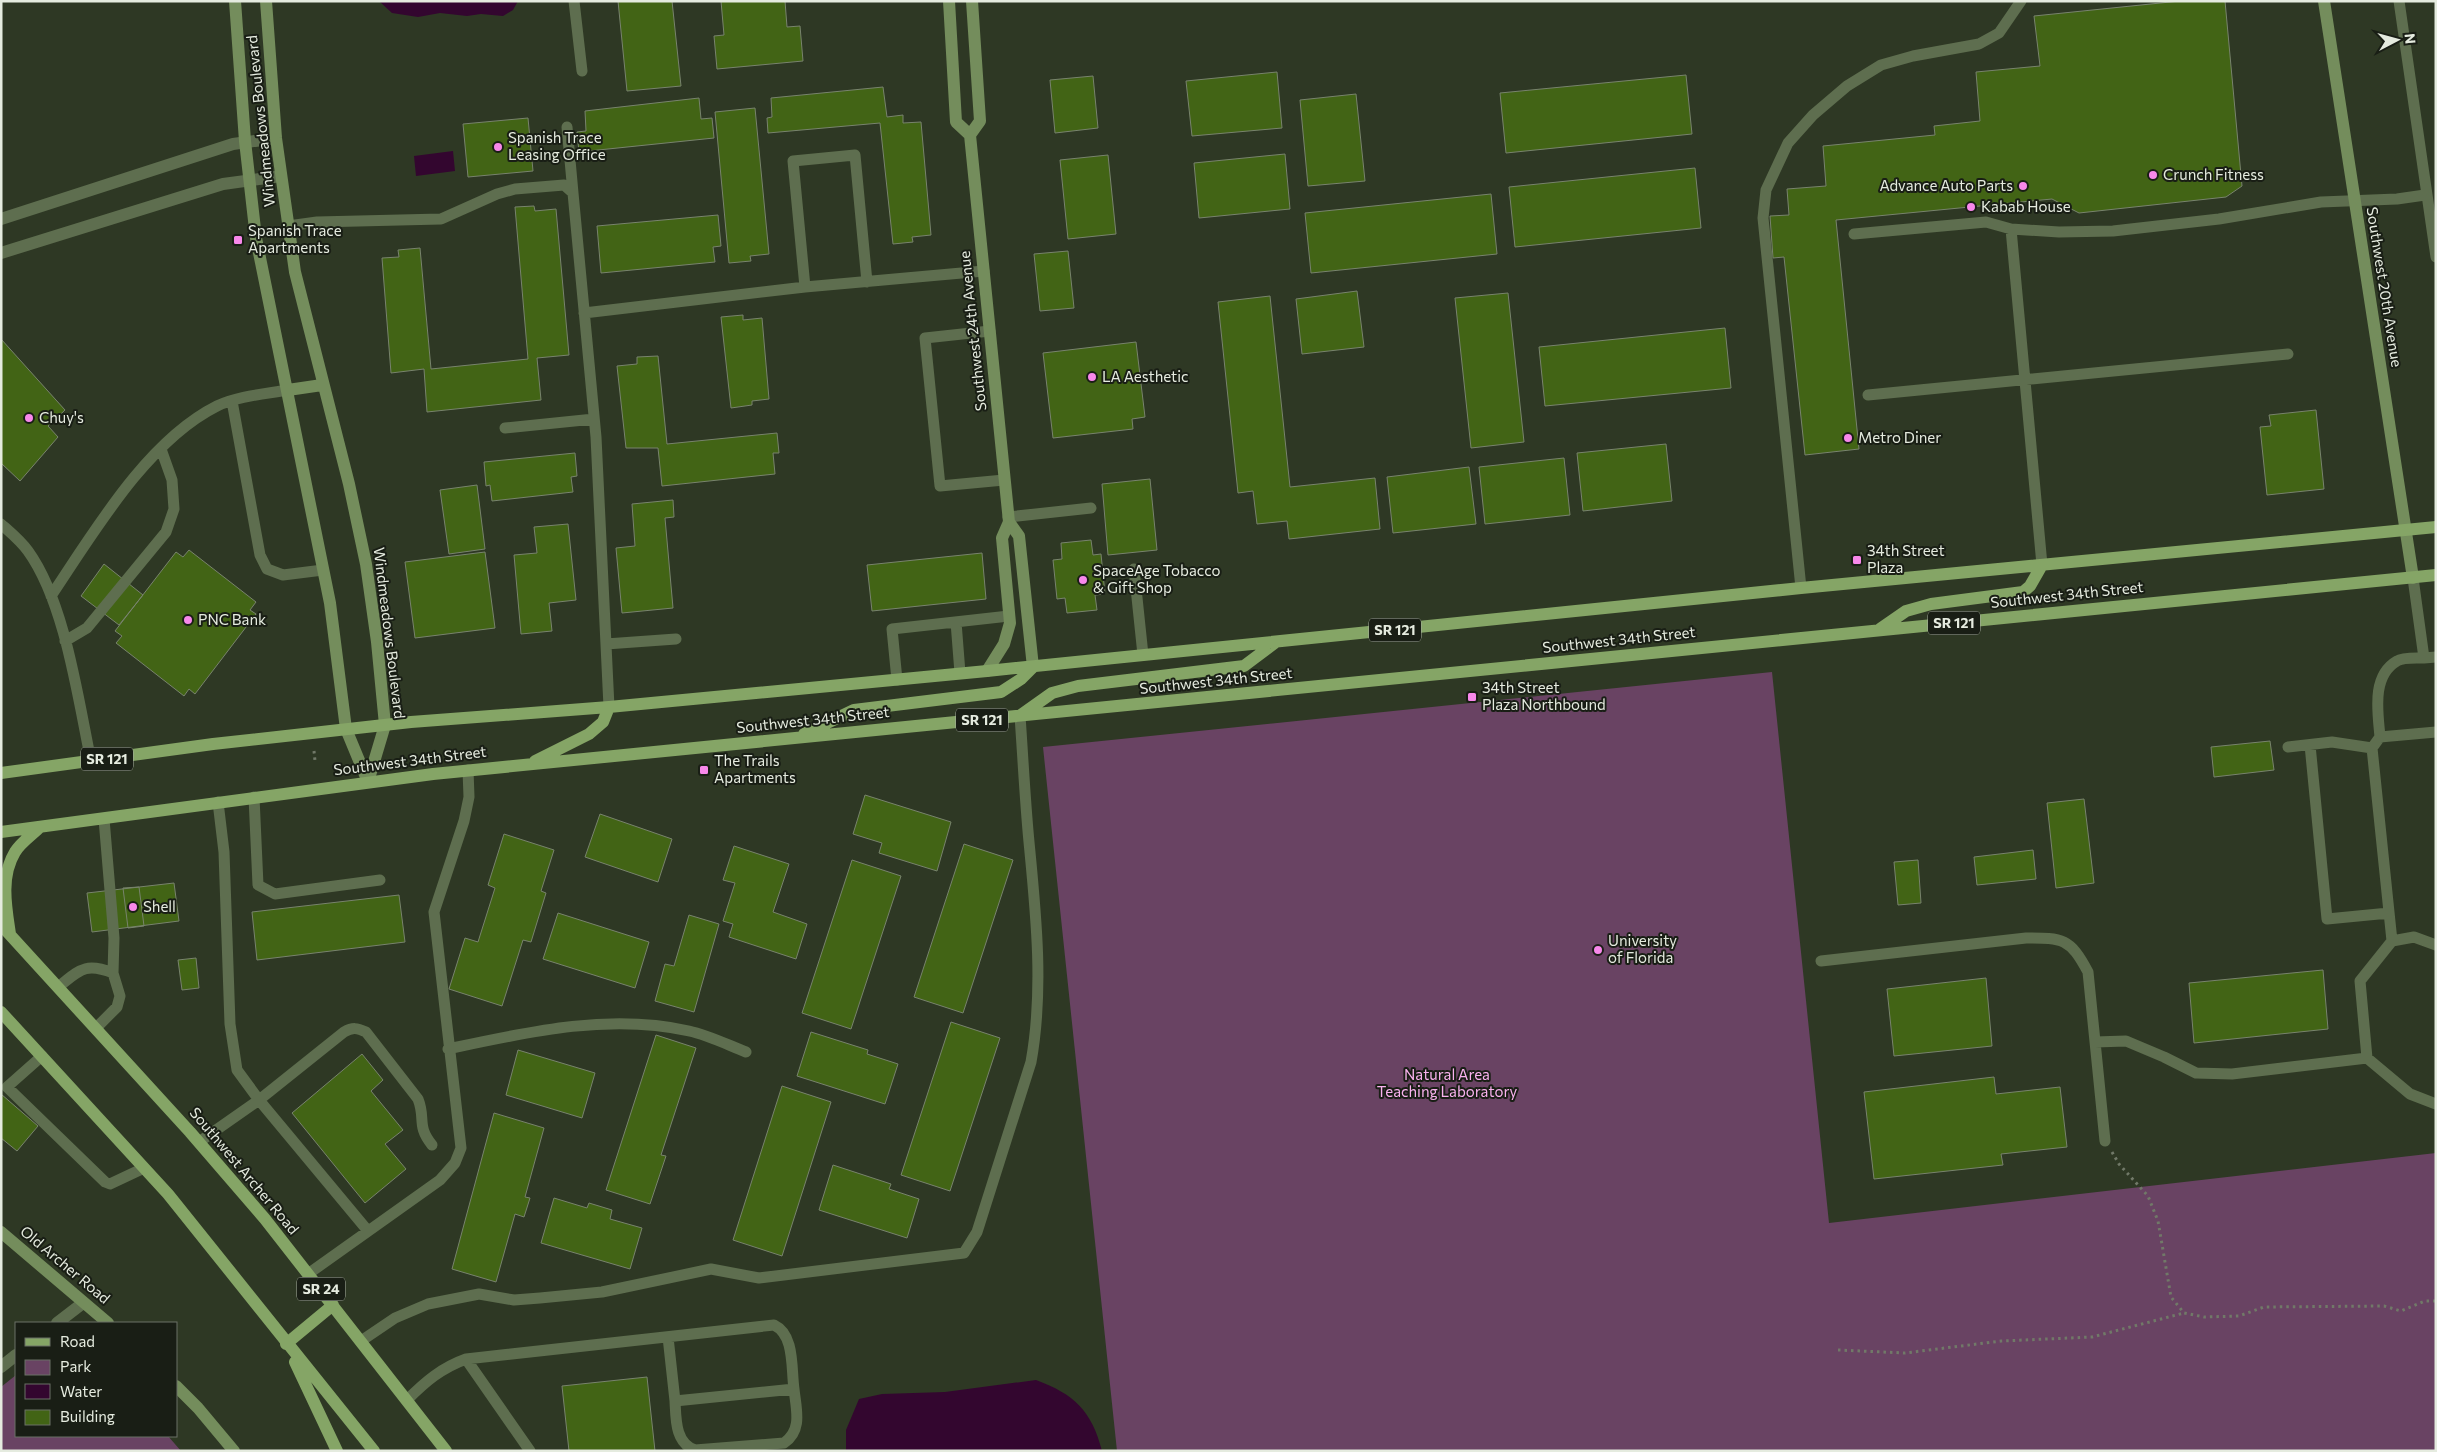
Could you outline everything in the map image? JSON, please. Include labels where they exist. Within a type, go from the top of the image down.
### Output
[{"type":"main road","name":"Southwest 34th Street","points":[[1,773],[214,744],[385,725],[609,707],[960,674],[1801,588],[2436,527]]},
{"type":"main road","points":[[1878,630],[1906,611],[1931,604],[2023,592],[2030,586],[2042,565]]},
{"type":"main road","name":"Southwest 34th Street","points":[[1,832],[468,770],[2436,575]]},
{"type":"main road","points":[[1020,716],[1052,692],[1078,686],[1244,666],[1276,642]]},
{"type":"main road","points":[[795,738],[854,710],[1001,692],[1021,680],[1033,666]]},
{"type":"main road","points":[[529,764],[589,734],[602,722],[609,707]]},
{"type":"main road","points":[[5,929],[4,896],[8,870],[15,851],[40,827]]},
{"type":"main road","name":"Southwest Archer Road","points":[[5,929],[199,1142],[333,1305],[446,1451]]},
{"type":"main road","points":[[1,1012],[168,1194],[286,1344],[374,1451]]},
{"type":"main road","points":[[286,1344],[333,1305]]},
{"type":"main road","points":[[286,1344],[338,1451]]},
{"type":"street","name":"Windmeadows Boulevard","points":[[235,1],[245,141],[256,238],[323,570],[346,729],[368,782]]},
{"type":"street","name":"Windmeadows Boulevard","points":[[266,1],[276,138],[295,272],[322,385],[349,484],[366,564],[377,642],[385,725],[368,782]]},
{"type":"street","points":[[949,1],[956,122],[970,135]]},
{"type":"street","name":"Southwest 24th Avenue","points":[[972,1],[980,121],[970,135],[1008,520],[1002,538],[1009,616],[1008,633],[987,671]]},
{"type":"street","name":"Southwest 20th Avenue","points":[[2324,1],[2413,578]]},
{"type":"street","points":[[1,219],[245,141],[276,138]]},
{"type":"street","points":[[1,253],[223,184],[282,176]]},
{"type":"street","points":[[288,390],[322,385]]},
{"type":"street","name":"Southwest 24th Avenue","points":[[1008,520],[1019,536],[1033,666]]},
{"type":"street","name":"Old Archer Road","points":[[1,1232],[107,1322]]},
{"type":"street","points":[[58,1322],[83,1303]]},
{"type":"street","points":[[1,1367],[15,1356]]},
{"type":"street","points":[[178,1388],[198,1408],[234,1451]]},
{"type":"lane","points":[[574,1],[582,71]]},
{"type":"lane","points":[[1801,588],[1763,218],[1766,190],[1788,143],[1813,115],[1847,86],[1882,65],[1912,56],[1979,44],[1999,33],[2021,1]]},
{"type":"lane","points":[[2399,1],[2425,195],[2436,257]]},
{"type":"lane","points":[[567,127],[594,419],[609,707]]},
{"type":"lane","points":[[805,288],[793,161],[855,155],[866,282]]},
{"type":"lane","points":[[288,226],[317,222],[441,219],[497,194],[515,189],[564,185],[573,194]]},
{"type":"lane","points":[[1854,234],[1986,222],[2011,229],[2059,232],[2114,231],[2219,219],[2321,202],[2397,200],[2425,195]]},
{"type":"lane","points":[[2011,229],[2042,565]]},
{"type":"lane","points":[[584,313],[805,288],[984,271]]},
{"type":"lane","points":[[990,331],[925,338],[940,486],[1004,480]]},
{"type":"lane","points":[[1868,395],[2288,354]]},
{"type":"lane","points":[[51,596],[108,511],[178,431],[218,406],[232,401],[288,390]]},
{"type":"lane","points":[[232,401],[260,555],[267,569],[283,575],[323,570]]},
{"type":"lane","points":[[505,428],[594,419]]},
{"type":"lane","points":[[65,641],[87,628],[166,532],[174,509],[172,480],[161,449]]},
{"type":"lane","points":[[1008,520],[1091,508]]},
{"type":"lane","points":[[1,524],[28,551],[51,596],[65,641],[91,761]]},
{"type":"lane","points":[[1134,570],[1143,655]]},
{"type":"lane","points":[[2392,941],[2372,748],[2380,737],[2378,704],[2382,676],[2398,660],[2430,657],[2413,578]]},
{"type":"lane","points":[[897,680],[892,629],[1009,616]]},
{"type":"lane","points":[[956,622],[960,674]]},
{"type":"lane","points":[[606,644],[676,639]]},
{"type":"lane","points":[[361,1341],[395,1318],[428,1304],[478,1294],[514,1300],[540,1298],[602,1292],[711,1269],[759,1278],[964,1253],[977,1232],[1031,1062],[1035,1043],[1037,1000],[1036,917],[1020,716]]},
{"type":"lane","points":[[2380,737],[2436,732]]},
{"type":"lane","points":[[2288,747],[2332,742],[2372,748]]},
{"type":"lane","points":[[2310,745],[2327,919],[2389,913]]},
{"type":"lane","points":[[308,1274],[440,1180],[455,1164],[461,1148],[448,1049],[434,912],[464,821],[468,797],[468,770]]},
{"type":"lane","points":[[254,797],[258,885],[275,894],[380,880]]},
{"type":"lane","points":[[218,802],[224,852],[230,1024],[237,1070],[259,1100],[368,1231]]},
{"type":"lane","points":[[96,1028],[116,1007],[120,996],[113,973],[114,938],[104,819]]},
{"type":"lane","points":[[2436,945],[2414,937],[2392,941],[2360,981],[2367,1058],[2410,1094],[2436,1104]]},
{"type":"lane","points":[[1821,961],[2026,938],[2058,938],[2077,951],[2088,972],[2105,1141]]},
{"type":"lane","points":[[58,987],[81,969],[99,967],[113,973]]},
{"type":"lane","points":[[448,1049],[552,1027],[643,1024],[690,1031],[746,1052]]},
{"type":"lane","points":[[199,1142],[259,1100],[344,1032],[358,1028],[366,1032],[418,1099],[422,1108],[421,1125],[423,1134],[432,1145]]},
{"type":"lane","points":[[2095,1042],[2126,1041],[2196,1073],[2232,1074],[2367,1058]]},
{"type":"lane","points":[[42,1056],[7,1087],[105,1182],[110,1184],[144,1168]]},
{"type":"lane","points":[[407,1400],[429,1378],[451,1364],[466,1359],[774,1325],[783,1329],[788,1338],[796,1430],[792,1438],[784,1443],[695,1450],[688,1448],[682,1441],[678,1431],[668,1337]]},
{"type":"lane","points":[[466,1359],[530,1451]]},
{"type":"lane","points":[[674,1401],[794,1390]]},
{"type":"path","points":[[314,751],[315,761]]},
{"type":"path","points":[[2105,1141],[2119,1164],[2148,1196],[2158,1220],[2171,1297],[2184,1312]]},
{"type":"path","points":[[1838,1350],[1905,1353],[2001,1341],[2092,1337],[2184,1312],[2204,1318],[2239,1316],[2264,1307],[2384,1306],[2401,1311],[2425,1301],[2436,1301]]},
{"type":"green space","name":"Natural Area Teaching Laboratory","points":[[1772,672],[1829,1223],[2436,1153],[2436,1451],[1117,1451],[1043,747]]},
{"type":"green space","points":[[15,1376],[15,1437],[169,1437],[181,1451],[1,1451],[1,1387]]},
{"type":"water","points":[[379,1],[518,1],[513,10],[503,16],[481,14],[467,16],[440,13],[418,17],[392,13]]},
{"type":"water","points":[[453,151],[455,171],[416,176],[414,156]]},
{"type":"water","points":[[1036,1380],[1061,1391],[1080,1406],[1093,1425],[1102,1451],[846,1451],[846,1430],[859,1399],[882,1394],[945,1392]]},
{"type":"building","points":[[618,1],[672,1],[681,86],[627,91]]},
{"type":"building","points":[[721,1],[785,1],[787,27],[800,26],[803,61],[717,69],[714,36],[724,35]]},
{"type":"building","points":[[2180,1],[2225,1],[2242,186],[2226,197],[2079,213],[2052,199],[1836,220],[1859,449],[1805,455],[1784,257],[1773,258],[1770,216],[1789,215],[1787,189],[1826,186],[1823,146],[1935,135],[1934,126],[1980,121],[1976,72],[2040,66],[2034,16]]},
{"type":"building","points":[[1277,72],[1282,128],[1192,136],[1186,81]]},
{"type":"building","points":[[1686,75],[1692,134],[1506,153],[1500,93]]},
{"type":"building","points":[[1093,76],[1098,128],[1055,133],[1050,80]]},
{"type":"building","points":[[883,87],[887,117],[903,115],[903,123],[921,122],[931,235],[912,237],[913,242],[893,244],[880,123],[768,133],[767,118],[772,117],[771,98]]},
{"type":"building","points":[[1356,94],[1365,181],[1308,186],[1300,100]]},
{"type":"building","points":[[699,98],[701,119],[712,118],[714,138],[579,152],[577,132],[586,131],[585,111]]},
{"type":"building","points":[[755,108],[769,254],[750,256],[751,261],[729,263],[715,112]]},
{"type":"building","name":"Spanish Trace Leasing Office","points":[[528,118],[533,171],[468,177],[463,124]]},
{"type":"building","points":[[1285,154],[1290,209],[1199,218],[1194,163]]},
{"type":"building","points":[[1108,155],[1116,234],[1068,239],[1060,160]]},
{"type":"building","points":[[1695,168],[1701,228],[1515,247],[1509,187]]},
{"type":"building","points":[[1491,194],[1497,254],[1311,273],[1305,213]]},
{"type":"building","points":[[534,206],[535,211],[556,209],[569,355],[537,358],[541,400],[427,412],[424,369],[391,373],[382,258],[399,257],[398,250],[420,248],[431,369],[528,359],[515,207]]},
{"type":"building","points":[[718,215],[721,246],[713,247],[715,262],[601,273],[597,226]]},
{"type":"building","points":[[1068,251],[1074,308],[1040,311],[1034,254]]},
{"type":"building","points":[[1357,291],[1364,347],[1302,354],[1296,299]]},
{"type":"building","points":[[1508,293],[1524,442],[1471,448],[1455,298]]},
{"type":"building","points":[[1270,296],[1290,487],[1375,478],[1380,529],[1289,539],[1287,521],[1257,524],[1253,491],[1238,493],[1218,302]]},
{"type":"building","points":[[743,315],[743,320],[762,318],[769,399],[752,401],[752,405],[731,408],[721,317]]},
{"type":"building","points":[[1725,328],[1731,388],[1545,406],[1539,347]]},
{"type":"building","name":"Chuy's","points":[[1,339],[65,410],[48,426],[58,437],[20,481],[1,463]]},
{"type":"building","points":[[1136,342],[1145,417],[1132,419],[1133,429],[1053,438],[1043,353]]},
{"type":"building","points":[[658,356],[667,444],[777,433],[779,453],[773,453],[775,474],[662,486],[658,448],[626,448],[617,366],[637,364],[637,357]]},
{"type":"building","points":[[2316,410],[2324,489],[2267,495],[2260,427],[2271,426],[2269,415]]},
{"type":"building","points":[[1666,444],[1672,501],[1583,511],[1577,453]]},
{"type":"building","points":[[575,453],[577,476],[571,477],[573,492],[492,501],[490,485],[486,486],[484,462]]},
{"type":"building","points":[[1564,458],[1570,515],[1485,524],[1479,467]]},
{"type":"building","points":[[1469,467],[1476,524],[1393,533],[1387,477]]},
{"type":"building","points":[[1150,479],[1157,550],[1108,555],[1102,484]]},
{"type":"building","points":[[477,485],[485,549],[449,554],[440,490]]},
{"type":"building","points":[[673,500],[674,517],[665,518],[673,608],[622,613],[616,548],[635,546],[632,504]]},
{"type":"building","points":[[568,524],[576,600],[549,603],[552,631],[521,634],[514,555],[537,553],[534,527]]},
{"type":"building","points":[[1091,540],[1093,555],[1101,554],[1105,594],[1095,595],[1097,610],[1067,613],[1065,598],[1057,599],[1053,560],[1062,559],[1061,543]]},
{"type":"building","name":"PNC Bank","points":[[189,550],[256,602],[250,610],[256,614],[195,694],[189,689],[184,696],[116,643],[122,636],[115,631],[176,552],[183,557]]},
{"type":"building","points":[[485,552],[495,628],[415,638],[405,562]]},
{"type":"building","points":[[982,553],[986,599],[872,611],[867,565]]},
{"type":"building","points":[[104,564],[143,595],[119,625],[81,596]]},
{"type":"building","points":[[2270,741],[2274,770],[2214,777],[2211,747]]},
{"type":"building","points":[[865,795],[951,822],[937,871],[879,853],[882,843],[853,834]]},
{"type":"building","points":[[2084,799],[2094,883],[2056,888],[2047,803]]},
{"type":"building","points":[[600,814],[672,839],[658,882],[585,857]]},
{"type":"building","points":[[504,834],[554,850],[541,891],[546,893],[531,942],[523,940],[502,1006],[449,989],[465,938],[478,942],[495,888],[488,885]]},
{"type":"building","points":[[964,844],[1013,860],[963,1013],[914,997]]},
{"type":"building","points":[[734,846],[789,864],[773,912],[807,924],[796,959],[729,937],[733,924],[723,921],[735,883],[723,880]]},
{"type":"building","points":[[2033,850],[2036,879],[1977,885],[1974,857]]},
{"type":"building","points":[[852,860],[901,876],[851,1029],[802,1013]]},
{"type":"building","points":[[1918,860],[1921,903],[1898,905],[1894,862]]},
{"type":"building","name":"Shell","points":[[174,883],[179,921],[92,932],[87,893]]},
{"type":"building","points":[[139,887],[144,926],[128,928],[123,888]]},
{"type":"building","points":[[399,895],[405,942],[257,960],[252,912]]},
{"type":"building","points":[[558,913],[649,942],[635,988],[543,959]]},
{"type":"building","points":[[689,915],[719,924],[694,1012],[655,1001],[665,964],[674,966]]},
{"type":"building","points":[[196,958],[199,988],[182,990],[178,960]]},
{"type":"building","points":[[2323,970],[2328,1029],[2194,1043],[2189,983]]},
{"type":"building","points":[[1986,978],[1992,1046],[1894,1056],[1887,989]]},
{"type":"building","points":[[951,1022],[1000,1038],[950,1191],[901,1175]]},
{"type":"building","points":[[811,1032],[868,1050],[867,1054],[898,1064],[885,1104],[797,1076]]},
{"type":"building","points":[[656,1035],[696,1048],[661,1155],[666,1156],[650,1204],[606,1190]]},
{"type":"building","points":[[518,1050],[595,1073],[582,1118],[506,1095]]},
{"type":"building","points":[[362,1054],[383,1080],[371,1091],[403,1130],[385,1144],[406,1169],[365,1203],[292,1113]]},
{"type":"building","points":[[1994,1077],[1996,1094],[2060,1087],[2067,1147],[2001,1154],[2003,1165],[1874,1179],[1864,1092]]},
{"type":"building","points":[[782,1086],[831,1102],[782,1256],[733,1240]]},
{"type":"building","points":[[1,1094],[38,1126],[17,1151],[1,1138]]},
{"type":"building","points":[[494,1113],[544,1128],[525,1197],[530,1198],[524,1217],[515,1214],[496,1282],[452,1269]]},
{"type":"building","points":[[833,1165],[891,1184],[889,1189],[919,1199],[907,1238],[819,1210]]},
{"type":"building","points":[[554,1198],[587,1208],[589,1203],[612,1210],[610,1219],[642,1228],[630,1269],[541,1243]]},
{"type":"building","points":[[647,1377],[655,1451],[569,1451],[562,1386]]},
{"type":"place","name":"Spanish Trace Leasing Office","points":[[498,147]]},
{"type":"place","name":"Crunch Fitness","points":[[2153,175]]},
{"type":"place","name":"Advance Auto Parts","points":[[2023,186]]},
{"type":"place","name":"Kabab House","points":[[1971,207]]},
{"type":"place","name":"Spanish Trace Apartments","points":[[238,240]]},
{"type":"place","name":"LA Aesthetic","points":[[1092,377]]},
{"type":"place","name":"Chuy's","points":[[29,418]]},
{"type":"place","name":"Metro Diner","points":[[1848,438]]},
{"type":"place","name":"34th Street Plaza","points":[[1857,560]]},
{"type":"place","name":"SpaceAge Tobacco & Gift Shop","points":[[1083,580]]},
{"type":"place","name":"PNC Bank","points":[[188,620]]},
{"type":"place","name":"34th Street Plaza Northbound","points":[[1472,697]]},
{"type":"place","name":"The Trails Apartments","points":[[704,770]]},
{"type":"place","name":"Shell","points":[[133,907]]},
{"type":"place","name":"University of Florida","points":[[1598,950]]}]
